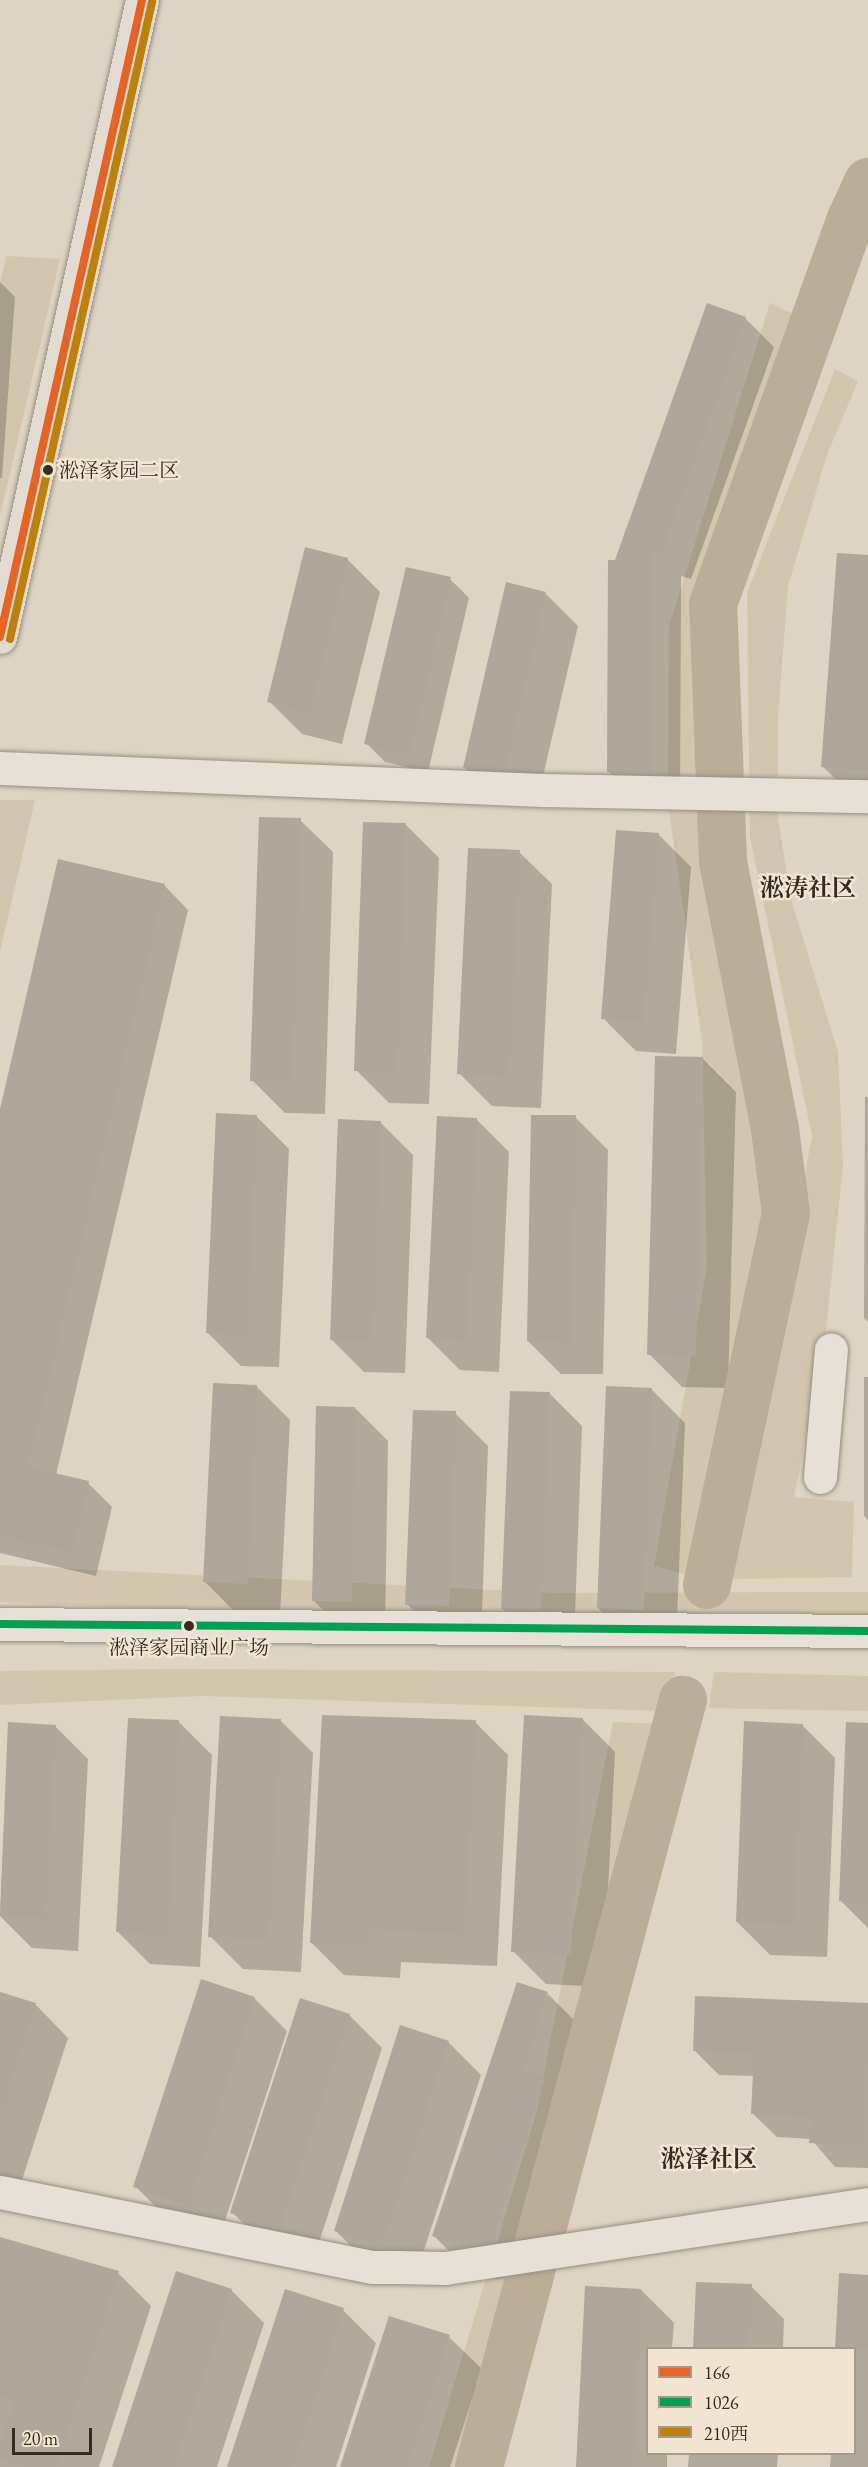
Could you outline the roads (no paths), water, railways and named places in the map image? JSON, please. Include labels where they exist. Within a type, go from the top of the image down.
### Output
[{"type":"main road","points":[[0,637],[142,0]]},
{"type":"street","points":[[0,768],[543,790],[868,796]]},
{"type":"street","points":[[820,1477],[831,1349]]},
{"type":"street","points":[[0,1624],[868,1631]]},
{"type":"street","points":[[0,2192],[389,2267],[445,2268],[868,2204]]},
{"type":"waterway","points":[[707,1585],[786,1213],[775,1129],[723,861],[713,604],[851,219],[868,182]]},
{"type":"waterway","points":[[479,2467],[683,1700]]},
{"type":"place","name":"淞泽家园二区","points":[[48,470]]},
{"type":"place","name":"淞泽家园商业广场","points":[[189,1626]]},
{"type":"district","name":"淞涛社区","points":[[808,888]]},
{"type":"district","name":"淞泽社区","points":[[709,2159]]}]
